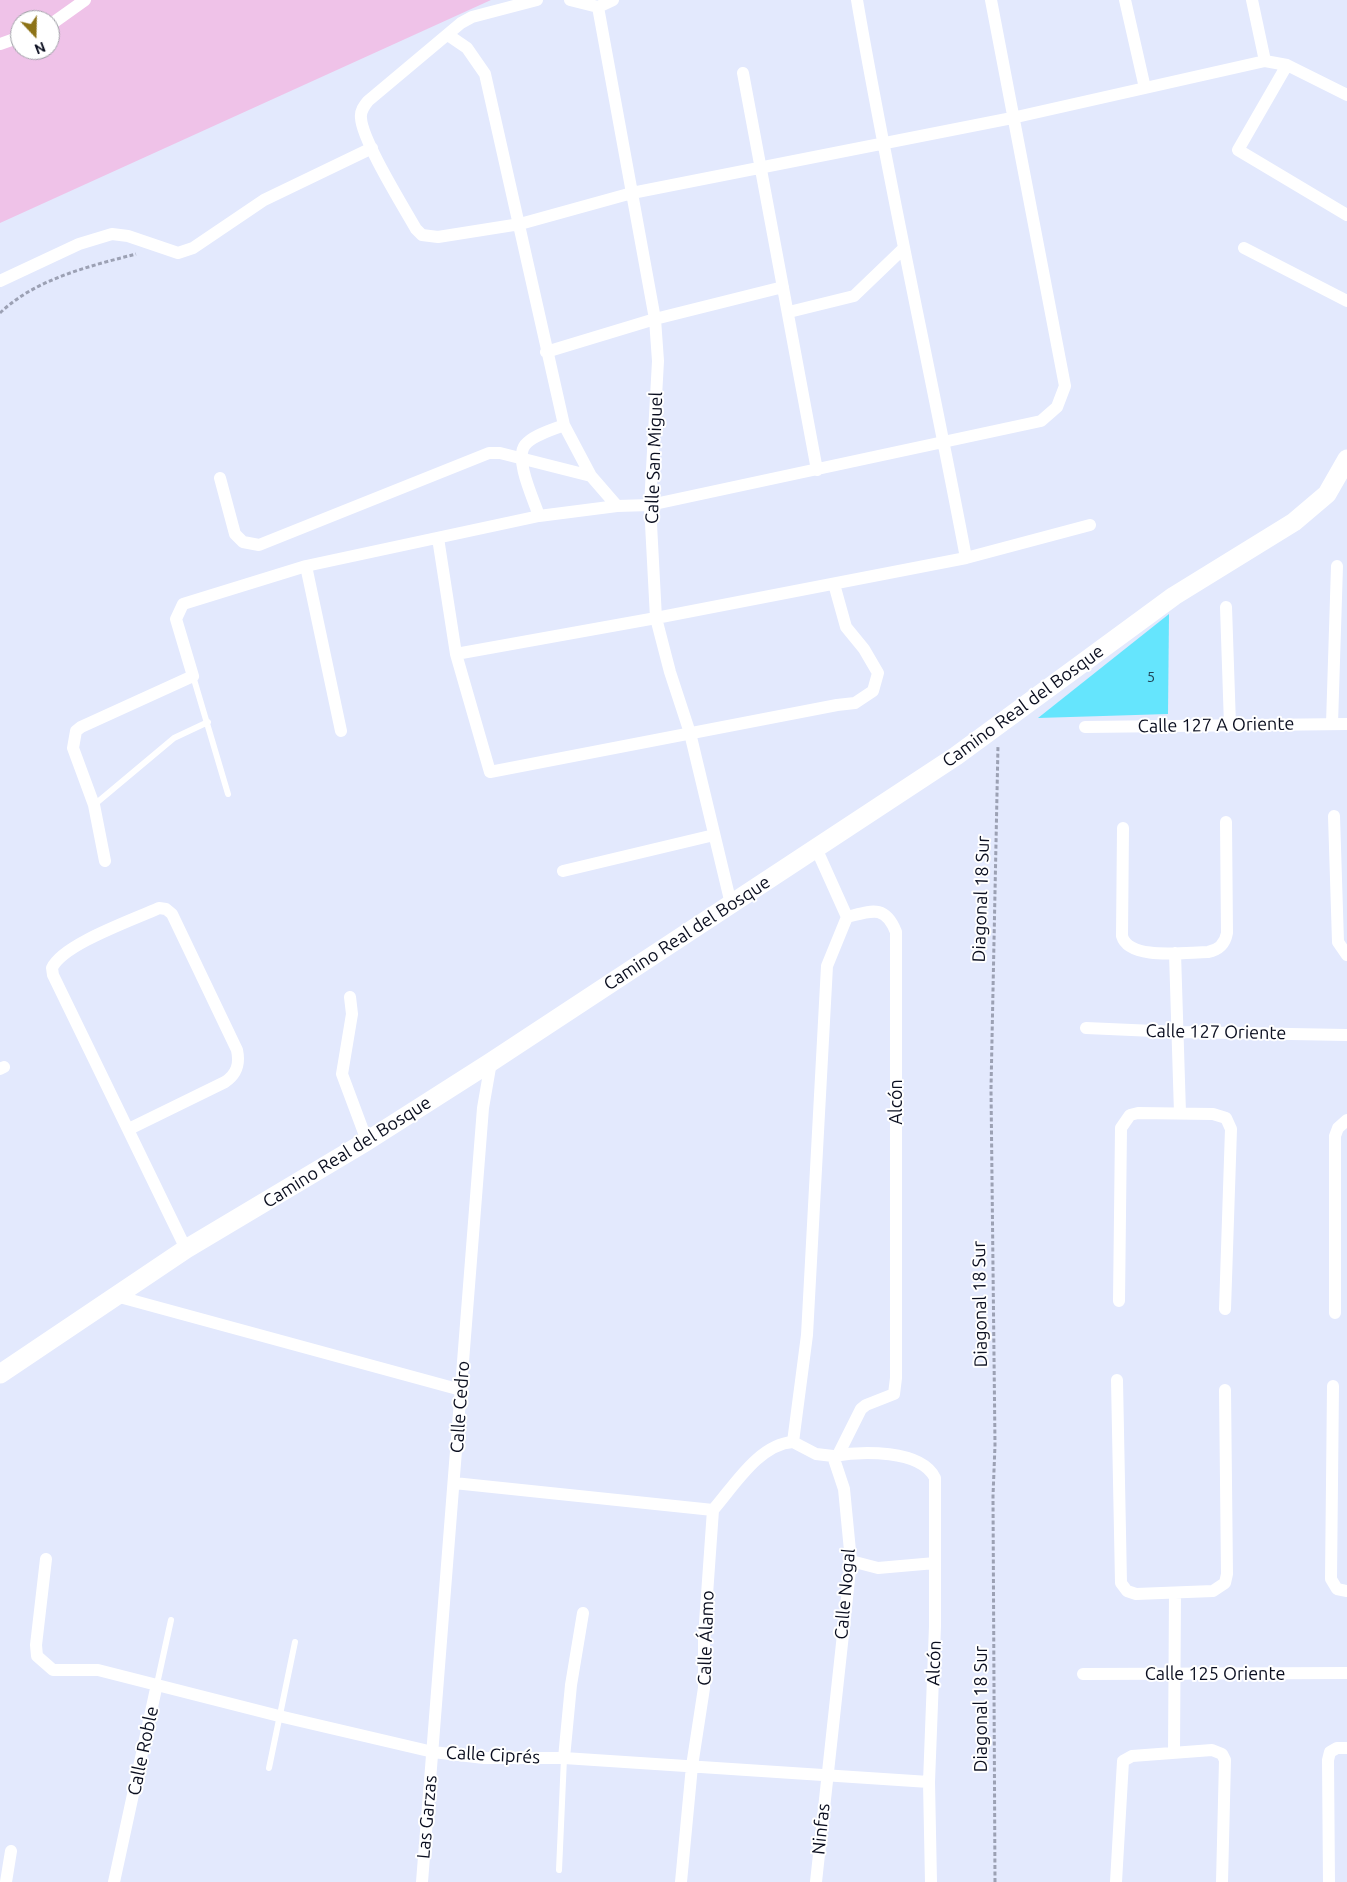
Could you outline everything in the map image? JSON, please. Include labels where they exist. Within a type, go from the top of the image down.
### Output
[{"type":"street","points":[[60,18],[86,0]]},
{"type":"street","points":[[537,0],[472,17],[461,22],[368,101],[360,116],[372,148],[416,229],[422,235],[438,237],[520,224],[632,193],[760,170],[882,143],[1012,118],[1265,61],[1288,65],[1347,96]]},
{"type":"street","points":[[570,0],[598,7],[613,0]]},
{"type":"street","points":[[857,0],[882,143],[966,558]]},
{"type":"street","points":[[105,861],[94,805],[73,748],[76,731],[193,676],[176,619],[183,604],[306,566],[539,516],[617,506],[650,505],[817,470],[1040,421],[1057,408],[1065,386],[990,0]]},
{"type":"street","points":[[1125,0],[1144,88]]},
{"type":"street","points":[[1252,0],[1265,61]]},
{"type":"street","name":"Calle San Miguel","points":[[598,7],[655,319],[658,361],[650,505],[656,618],[670,672],[690,733],[731,904]]},
{"type":"street","points":[[448,34],[467,48],[485,74],[520,224],[546,352],[564,425],[591,476],[617,506]]},
{"type":"street","points":[[1288,65],[1238,150],[1347,215]]},
{"type":"street","points":[[743,73],[817,470]]},
{"type":"street","points":[[0,281],[79,244],[112,234],[128,236],[158,248],[178,253],[193,248],[264,200],[372,148]]},
{"type":"street","points":[[788,312],[854,296],[904,248]]},
{"type":"street","points":[[1244,248],[1347,302]]},
{"type":"street","points":[[546,352],[655,319],[783,287]]},
{"type":"street","points":[[539,516],[520,460],[525,445],[541,435],[564,425]]},
{"type":"street","points":[[220,478],[236,534],[243,542],[259,544],[489,453],[500,453],[520,460],[591,476]]},
{"type":"street","name":"Camino Real del Bosque","points":[[0,1374],[186,1250],[367,1141],[491,1062],[956,756],[1174,596],[1294,522],[1326,494],[1347,459]]},
{"type":"street","points":[[456,654],[656,618],[966,558],[1090,525]]},
{"type":"street","points":[[438,538],[456,654],[490,772],[836,705],[855,704],[873,691],[878,674],[864,649],[846,627],[834,584]]},
{"type":"street","points":[[306,566],[341,731]]},
{"type":"street","points":[[1332,724],[1337,566]]},
{"type":"street","points":[[1226,607],[1230,725]]},
{"type":"street","name":"Calle 127 A Oriente","points":[[1085,727],[1347,724]]},
{"type":"street","points":[[1334,816],[1338,942],[1347,954]]},
{"type":"street","points":[[1124,828],[1122,936],[1124,942],[1128,947],[1141,952],[1216,951],[1226,940],[1226,822]]},
{"type":"street","points":[[563,871],[714,835]]},
{"type":"street","points":[[794,1442],[807,1335],[827,966],[847,916],[816,848]]},
{"type":"street","points":[[129,1129],[225,1082],[232,1076],[239,1061],[237,1050],[172,914],[166,909],[159,908],[78,945],[62,954],[52,968],[53,976],[129,1129],[186,1250]]},
{"type":"street","name":"Alcón","points":[[835,1455],[861,1409],[866,1405],[882,1401],[894,1394],[896,1378],[896,932],[892,921],[884,913],[874,910],[847,916]]},
{"type":"street","points":[[1175,953],[1180,1113]]},
{"type":"street","points":[[350,997],[352,1014],[342,1074],[367,1141]]},
{"type":"street","name":"Calle 127 Oriente","points":[[1086,1028],[1177,1032],[1347,1035]]},
{"type":"street","name":"Calle Cedro","points":[[433,1752],[483,1108],[491,1062]]},
{"type":"street","points":[[1119,1301],[1121,1128],[1130,1115],[1138,1113],[1220,1115],[1226,1118],[1231,1129],[1225,1309]]},
{"type":"street","points":[[1335,1313],[1335,1136],[1338,1128],[1347,1120]]},
{"type":"street","points":[[116,1296],[461,1390]]},
{"type":"street","points":[[1117,1380],[1121,1583],[1131,1593],[1175,1594],[1213,1591],[1225,1583],[1227,1574],[1225,1390]]},
{"type":"street","points":[[1334,1386],[1331,1579],[1336,1589],[1347,1591]]},
{"type":"street","points":[[454,1483],[713,1510],[757,1460],[782,1443],[794,1442],[816,1454],[835,1455]]},
{"type":"street","name":"Alcón","points":[[835,1455],[856,1452],[909,1458],[925,1465],[934,1478],[935,1626],[929,1782],[931,1882]]},
{"type":"street","name":"Calle Nogal","points":[[826,1776],[850,1560],[844,1489],[835,1455]]},
{"type":"street","name":"Calle Álamo","points":[[681,1882],[692,1766],[704,1688],[704,1637],[713,1510]]},
{"type":"street","name":"Calle Ciprés","points":[[46,1559],[37,1633],[37,1656],[53,1670],[98,1670],[279,1716],[433,1752],[484,1758],[564,1758],[929,1782]]},
{"type":"street","points":[[850,1560],[878,1568],[935,1563]]},
{"type":"street","points":[[1174,1753],[1176,1676],[1175,1594]]},
{"type":"street","points":[[564,1758],[571,1685],[583,1613]]},
{"type":"street","name":"Calle 125 Oriente","points":[[1082,1674],[1176,1676],[1347,1673]]},
{"type":"street","name":"Calle Roble","points":[[114,1882],[157,1684]]},
{"type":"street","points":[[1329,1882],[1328,1760],[1330,1752],[1337,1748],[1347,1748]]},
{"type":"street","points":[[1116,1882],[1121,1766],[1123,1761],[1132,1756],[1212,1750],[1222,1754],[1225,1760],[1222,1882]]},
{"type":"street","name":"Las Garzas","points":[[422,1882],[433,1752]]},
{"type":"street","name":"Ninfas","points":[[816,1882],[826,1776]]},
{"type":"street","points":[[6,1882],[11,1851]]},
{"type":"lane","points":[[193,676],[228,794]]},
{"type":"lane","points":[[94,805],[174,738],[208,722]]},
{"type":"lane","name":"Calle Roble","points":[[157,1684],[171,1620]]},
{"type":"lane","points":[[269,1768],[295,1642]]},
{"type":"lane","points":[[560,1870],[564,1758]]},
{"type":"path","points":[[0,313],[15,298],[51,282],[96,265],[158,248]]},
{"type":"path","name":"Diagonal 18 Sur","points":[[995,727],[999,749],[994,894],[991,1089],[995,1445],[993,1496],[995,1882]]},
{"type":"shaded area","points":[[0,0],[491,0],[0,223]]},
{"type":"building","points":[[1169,614],[1168,714],[1038,718]]}]
